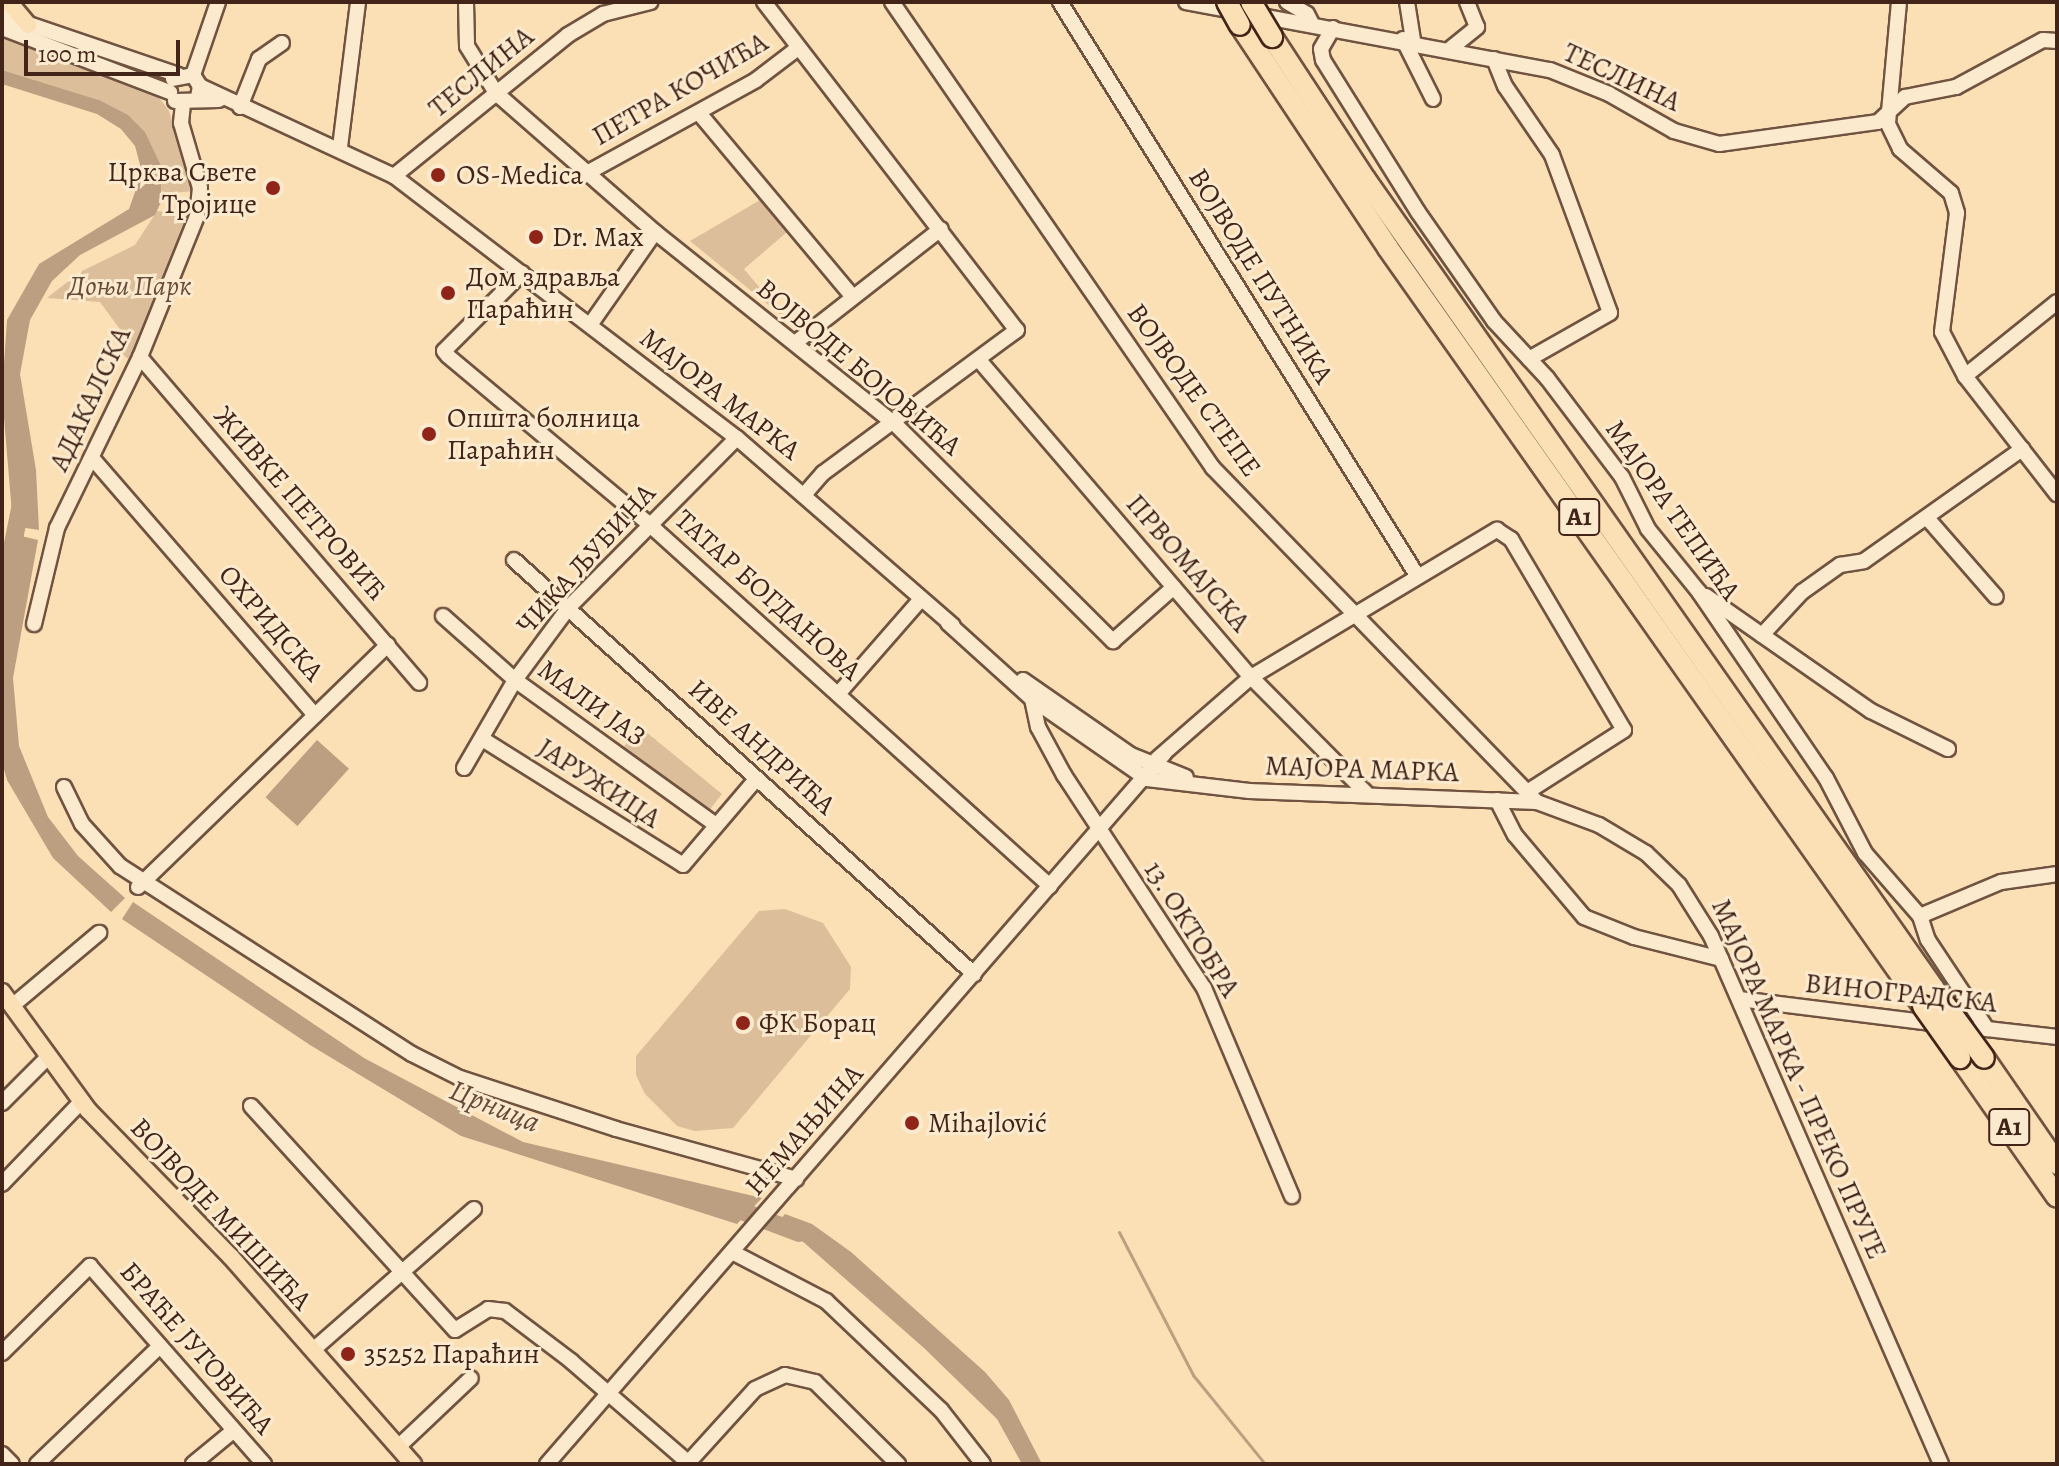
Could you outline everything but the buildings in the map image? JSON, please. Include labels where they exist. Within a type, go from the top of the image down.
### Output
[{"type":"highway","name":"A1","points":[[1227,2],[1388,248],[2057,1197]]},
{"type":"highway","name":"A1","points":[[1251,2],[1365,179],[2057,1164]]},
{"type":"main road","points":[[9,2],[28,25]]},
{"type":"main road","name":"ВОЈВОДЕ МИШИЋА","points":[[7,999],[81,1102],[313,1350],[413,1464]]},
{"type":"street","points":[[2,28],[170,92],[183,104],[218,2]]},
{"type":"street","points":[[340,147],[358,2]]},
{"type":"street","name":"ВОЈВОДЕ БОЈОВИЋА","points":[[466,2],[467,46],[496,93],[655,232],[895,424],[1113,641],[1174,587]]},
{"type":"street","name":"ТЕСЛИНА","points":[[394,176],[602,8],[650,2]]},
{"type":"street","points":[[764,2],[1017,330],[895,424],[823,473],[804,495]]},
{"type":"street","name":"ВОЈВОДЕ СТЕПЕ","points":[[892,2],[1213,468],[1533,796]]},
{"type":"street","name":"ВОЈВОДЕ ПУТНИКА","points":[[1060,2],[1418,577]]},
{"type":"street","name":"ТЕСЛИНА","points":[[1186,2],[1408,40],[1550,70],[1609,94],[1674,131],[1719,144],[1878,122],[1888,108],[1905,97],[1956,87],[2043,40],[2057,41]]},
{"type":"street","points":[[1287,2],[1307,14],[1312,24]]},
{"type":"street","points":[[1407,2],[1408,40],[1433,99]]},
{"type":"street","points":[[1450,49],[1477,27],[1467,2]]},
{"type":"street","points":[[1899,2],[1888,124],[1900,149],[1940,179],[1954,200],[1957,213],[1942,332],[1965,376],[2057,494]]},
{"type":"street","name":"МАЈОРА МАРКА","points":[[2,15],[192,83],[223,100],[340,147],[394,176],[737,438],[1032,699],[1147,771],[1249,791],[1473,799]]},
{"type":"street","name":"МАЈОРА ТЕПИЋА","points":[[1333,28],[1321,49],[1323,60],[1426,224],[1494,321],[1529,359],[1622,477],[1648,529],[1699,592],[1826,778],[1865,853],[1920,916],[1928,940],[1987,1029]]},
{"type":"street","points":[[240,107],[259,59],[282,43]]},
{"type":"street","name":"ПЕТРА КОЧИЋА","points":[[587,173],[699,113],[798,48]]},
{"type":"street","points":[[1494,59],[1505,86],[1552,155],[1610,313],[1529,359]]},
{"type":"street","points":[[170,92],[192,83]]},
{"type":"street","name":"АДАКАЛСКА","points":[[34,624],[57,528],[140,357],[199,208],[198,178],[181,123],[183,104]]},
{"type":"street","points":[[699,113],[852,296]]},
{"type":"street","points":[[795,343],[941,229]]},
{"type":"street","points":[[590,325],[655,232]]},
{"type":"street","name":"ТАТАР БОГДАНОВА","points":[[522,273],[444,351],[650,525],[1050,886]]},
{"type":"street","points":[[1965,376],[2057,302]]},
{"type":"street","name":"ЖИВКЕ ПЕТРОВИЋ","points":[[140,357],[419,683]]},
{"type":"street","name":"ПРВОМАЈСКА","points":[[979,360],[1251,677],[1366,793]]},
{"type":"street","name":"ЧИКА ЉУБИНА","points":[[464,768],[484,740],[515,680],[569,607],[737,438]]},
{"type":"street","points":[[1762,635],[1792,599],[1840,565],[1864,561],[1928,519],[2022,449]]},
{"type":"street","name":"ОХРИДСКА","points":[[93,459],[315,715],[140,884]]},
{"type":"street","points":[[1928,519],[1996,597]]},
{"type":"street","points":[[1251,677],[1497,530],[1505,533],[1624,730],[1533,796]]},
{"type":"street","name":"ИВЕ АНДРИЋА","points":[[514,560],[974,974]]},
{"type":"street","points":[[1699,592],[1871,711],[1948,749]]},
{"type":"street","points":[[839,693],[921,599]]},
{"type":"street","name":"МАЛИ ЈАЗ","points":[[443,616],[515,680],[716,825]]},
{"type":"street","name":"МАЈОРА МАРКА","points":[[948,623],[1147,771]]},
{"type":"street","points":[[315,715],[388,645]]},
{"type":"street","name":"НЕМАЊИНА","points":[[547,1464],[1147,771],[1251,677]]},
{"type":"street","name":"13. ОКТОБРА","points":[[1032,699],[1038,727],[1098,829],[1204,988],[1292,1196]]},
{"type":"street","name":"ЈАРУЖИЦА","points":[[484,740],[679,865],[686,863],[716,825]]},
{"type":"street","points":[[716,825],[757,778]]},
{"type":"street","points":[[64,787],[101,847],[140,884],[290,979],[460,1078],[792,1184]]},
{"type":"street","name":"МАЈОРА МАРКА - ПРЕКО ПРУГЕ","points":[[1473,799],[1533,796],[1599,825],[1646,853],[1679,885],[1721,959],[1941,1464]]},
{"type":"street","name":"МАЈОРА МАРКА","points":[[1497,800],[1515,835],[1584,917],[1634,937],[1721,959]]},
{"type":"street","points":[[1920,916],[2001,882],[2057,874]]},
{"type":"street","points":[[7,999],[99,933]]},
{"type":"street","name":"ВИНОГРАДСКА","points":[[1739,999],[2057,1037]]},
{"type":"street","points":[[2,1103],[48,1057]]},
{"type":"street","points":[[2,1184],[81,1102]]},
{"type":"street","points":[[251,1106],[455,1330],[495,1307],[608,1392],[689,1463],[755,1389],[785,1375],[815,1382],[898,1464]]},
{"type":"street","points":[[313,1350],[474,1209]]},
{"type":"street","points":[[735,1249],[826,1301],[941,1410],[983,1464]]},
{"type":"street","name":"БРАЋЕ ЈУГОВИЋА","points":[[2,1353],[90,1266],[264,1464]]},
{"type":"street","points":[[37,1464],[159,1347]]},
{"type":"street","points":[[398,1447],[471,1378]]},
{"type":"street","points":[[193,1464],[233,1431]]},
{"type":"street","points":[[2,1454],[12,1464]]},
{"type":"green space","points":[[2,35],[157,95],[169,111],[194,191],[162,194],[162,168],[99,100],[2,70]]},
{"type":"green space","points":[[767,196],[793,227],[744,269],[781,313],[793,320],[806,316],[813,325],[809,329],[798,329],[690,241]]},
{"type":"green space","name":"Доњи Парк","points":[[157,211],[191,214],[133,363],[120,352],[122,332],[100,302],[47,298],[80,272],[135,245]]},
{"type":"green space","points":[[640,727],[722,794],[707,813],[621,750]]},
{"type":"green space","name":"ФК Борац","points":[[785,909],[823,923],[851,967],[850,989],[733,1128],[695,1131],[677,1126],[645,1094],[636,1075],[636,1056],[759,911]]},
{"type":"shaded area","points":[[2,70],[99,100],[128,115],[145,132],[162,168],[161,202],[155,215],[80,255],[52,281],[30,320],[20,374],[36,470],[39,530],[13,526],[2,393],[7,320],[39,264],[129,209],[142,172],[135,146],[121,129],[97,114],[2,84]]},
{"type":"shaded area","points":[[13,534],[38,540],[13,678],[19,746],[48,817],[78,856],[125,898],[111,912],[53,858],[7,780],[2,762],[2,578]]},
{"type":"shaded area","points":[[317,740],[349,769],[297,826],[265,797]]},
{"type":"shaded area","points":[[133,902],[364,1058],[523,1142],[762,1198],[737,1224],[461,1136],[310,1045],[122,919]]},
{"type":"shaded area","points":[[785,1214],[812,1224],[851,1252],[985,1372],[1009,1400],[1042,1464],[1022,1464],[997,1419],[924,1348],[801,1240],[773,1228]]},
{"type":"waterway","name":"Црница","points":[[2,599],[21,504]]},
{"type":"waterway","name":"Црница","points":[[726,1205],[799,1233]]},
{"type":"waterway","points":[[1119,1232],[1193,1375],[1265,1464]]},
{"type":"place","name":"OS-Medica","points":[[438,175]]},
{"type":"place","name":"Црква Свете Тројице","points":[[273,188]]},
{"type":"place","name":"Dr. Max","points":[[536,237]]},
{"type":"place","name":"Дом здравља Параћин","points":[[448,293]]},
{"type":"place","name":"Општа болница Параћин","points":[[429,434]]},
{"type":"place","name":"ФК Борац","points":[[743,1023]]},
{"type":"place","name":"Mihajlović","points":[[912,1123]]},
{"type":"place","name":"35252 Параћин","points":[[348,1354]]}]
